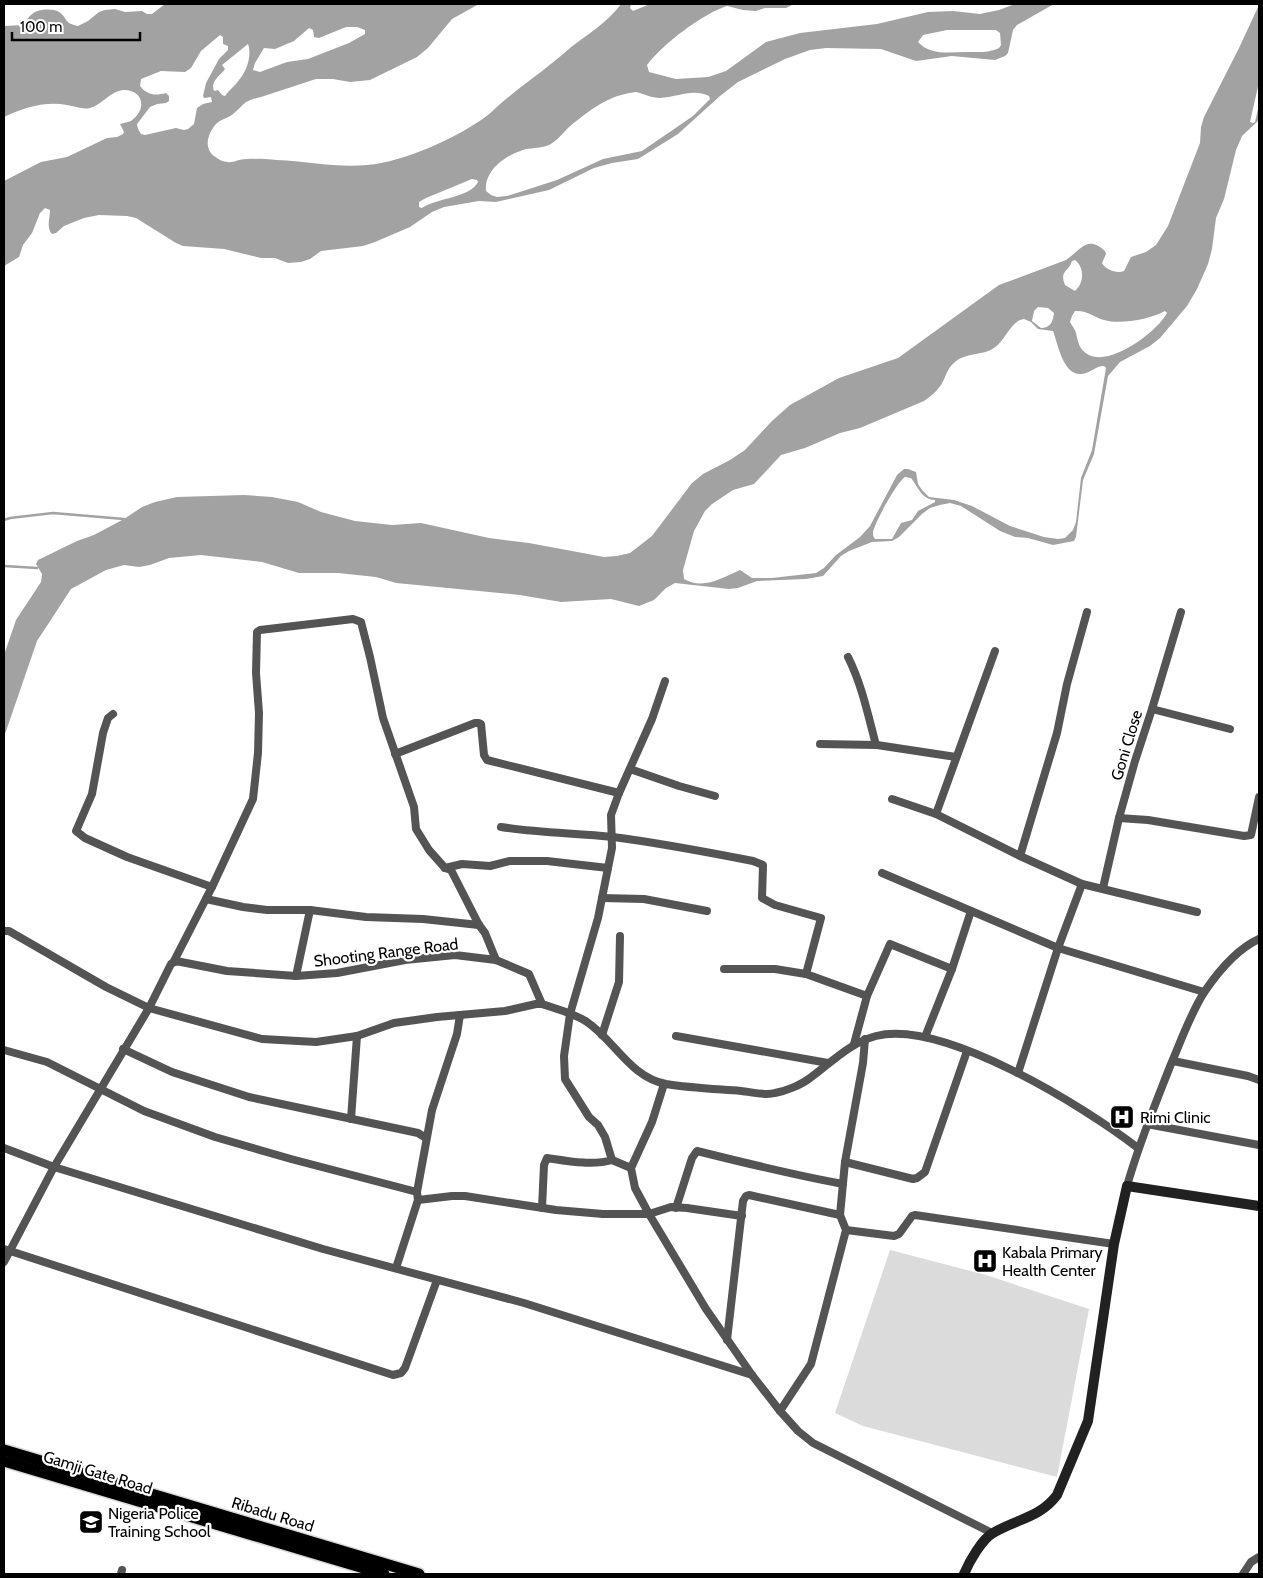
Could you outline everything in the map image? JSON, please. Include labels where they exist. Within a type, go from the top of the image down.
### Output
[{"type":"main road","name":"Ribadu Road","points":[[4,1450],[419,1574]]},
{"type":"main road","name":"Gamji Gate Road","points":[[4,1461],[384,1574]]},
{"type":"street","points":[[1020,856],[1056,733],[1067,684],[1087,612]]},
{"type":"street","name":"Goni Close","points":[[1103,888],[1119,818],[1135,761],[1181,612]]},
{"type":"street","points":[[4,1262],[7,1250],[54,1166],[149,1008],[212,887],[253,799],[258,753],[259,713],[256,636],[260,630],[352,619],[361,622],[383,718],[414,807],[416,829],[429,850],[445,868],[451,870],[485,933],[496,960]]},
{"type":"street","points":[[936,814],[995,651]]},
{"type":"street","points":[[848,657],[858,677],[876,745]]},
{"type":"street","points":[[612,1160],[605,1137],[598,1125],[589,1117],[565,1080],[564,1056],[570,1014],[602,898],[612,848],[611,815],[652,719],[665,681]]},
{"type":"street","points":[[1152,709],[1230,729]]},
{"type":"street","points":[[113,714],[108,718],[103,733],[92,794],[76,831],[85,838],[127,857],[212,887]]},
{"type":"street","points":[[395,754],[479,723],[481,724],[484,755],[487,760],[619,793]]},
{"type":"street","points":[[820,744],[876,745],[956,757]]},
{"type":"street","points":[[630,769],[715,796]]},
{"type":"street","points":[[1119,818],[1148,820],[1244,836],[1251,835],[1259,797]]},
{"type":"street","points":[[892,799],[936,814],[1020,856],[1082,884],[1197,912]]},
{"type":"street","points":[[502,827],[611,837],[681,846],[753,861],[763,865],[762,898],[775,905],[821,918],[806,974]]},
{"type":"street","points":[[445,868],[462,864],[490,866],[510,861],[547,860],[608,868]]},
{"type":"street","points":[[882,873],[1058,948],[1204,992]]},
{"type":"street","points":[[1018,1073],[1058,948],[1082,884]]},
{"type":"street","points":[[602,898],[644,899],[706,911]]},
{"type":"street","points":[[206,899],[259,909],[310,910],[366,917],[423,919],[479,925]]},
{"type":"street","points":[[296,976],[310,910]]},
{"type":"street","points":[[926,1037],[952,969],[971,911]]},
{"type":"street","points":[[4,930],[9,931],[106,987],[149,1008],[262,1039],[316,1042],[357,1036],[394,1023],[505,1011],[542,1004],[586,1021],[638,1072],[664,1084],[774,1094],[808,1080],[854,1044],[865,1039],[878,1035],[897,1034],[926,1037],[967,1051],[1018,1073],[1078,1106],[1138,1148]]},
{"type":"street","points":[[602,1035],[620,982],[620,936]]},
{"type":"street","points":[[964,1574],[968,1564],[992,1534],[1038,1513],[1050,1505],[1057,1495],[1088,1421],[1114,1244],[1138,1148],[1183,1035],[1204,992],[1226,965],[1259,939]]},
{"type":"street","points":[[854,1044],[867,996],[890,944],[952,969]]},
{"type":"street","name":"Shooting Range Road","points":[[174,961],[227,971],[296,976],[337,973],[405,960],[455,955],[496,960],[529,974],[542,1004]]},
{"type":"street","points":[[724,969],[775,969],[806,974],[867,996]]},
{"type":"street","points":[[396,1268],[418,1196],[432,1110],[457,1034],[460,1015]]},
{"type":"street","points":[[351,1119],[357,1036]]},
{"type":"street","points":[[676,1036],[828,1063]]},
{"type":"street","points":[[780,1412],[811,1364],[846,1230],[840,1215],[845,1162],[863,1063],[865,1039]]},
{"type":"street","points":[[123,1049],[172,1072],[249,1097],[418,1134],[426,1138]]},
{"type":"street","points":[[4,1050],[47,1062],[99,1090],[144,1111],[215,1137],[418,1196],[464,1196],[542,1208],[603,1214],[649,1214],[671,1207],[742,1216]]},
{"type":"street","points":[[845,1162],[914,1179],[925,1172],[967,1051]]},
{"type":"street","points":[[1173,1061],[1248,1076],[1259,1080]]},
{"type":"street","points":[[664,1084],[652,1122],[631,1168],[635,1188],[706,1309],[752,1375],[780,1412],[798,1431],[813,1443],[992,1534]]},
{"type":"street","points":[[1147,1124],[1259,1145]]},
{"type":"street","points":[[4,1148],[54,1166],[323,1249],[524,1303],[752,1375]]},
{"type":"street","points":[[676,1208],[692,1158],[697,1151],[744,1161],[776,1171],[843,1184]]},
{"type":"street","points":[[542,1208],[546,1158],[594,1162],[612,1160],[631,1168]]},
{"type":"street","points":[[1127,1186],[1259,1206]]},
{"type":"street","points":[[727,1340],[743,1201],[746,1196],[840,1215]]},
{"type":"street","points":[[846,1230],[894,1236],[899,1234],[912,1216],[915,1215],[1114,1244]]},
{"type":"street","points":[[7,1250],[393,1375],[401,1373],[406,1368],[437,1280]]},
{"type":"street","points":[[1243,1574],[1251,1562],[1259,1557]]},
{"type":"shaded area","points":[[165,4],[479,4],[452,19],[428,48],[417,57],[370,80],[350,82],[316,79],[251,100],[217,123],[211,131],[208,140],[211,153],[226,162],[258,159],[356,166],[382,163],[414,154],[462,132],[488,115],[508,97],[604,22],[621,4],[631,4],[630,8],[633,11],[650,4],[794,4],[786,8],[765,8],[756,11],[727,6],[706,16],[663,48],[647,65],[649,72],[676,79],[708,77],[726,71],[766,42],[800,33],[877,24],[928,12],[953,11],[980,14],[1015,4],[1054,4],[1017,25],[1013,30],[1008,53],[995,60],[952,56],[916,61],[881,49],[826,48],[810,50],[785,59],[738,82],[678,134],[638,159],[594,168],[549,190],[496,202],[479,201],[444,207],[432,212],[410,227],[375,242],[363,246],[321,251],[310,259],[301,262],[288,263],[275,258],[261,258],[224,249],[183,246],[136,218],[127,216],[99,215],[84,218],[64,226],[52,234],[49,226],[50,210],[45,208],[40,213],[32,233],[23,245],[19,257],[4,266],[4,181],[41,162],[67,157],[107,138],[123,134],[124,132],[120,124],[131,121],[136,117],[141,101],[136,93],[124,90],[114,93],[90,108],[50,104],[27,108],[4,117],[4,26],[24,25],[34,13],[45,10],[59,12],[68,22],[78,26],[105,10],[142,11],[152,14]],"holes":[[[346,27],[357,27],[365,30],[365,34],[349,43],[308,59],[287,62],[260,72],[253,70],[264,48],[275,49],[294,41],[309,28],[313,30],[314,37],[319,38]],[[947,30],[996,30],[1000,33],[1001,45],[995,50],[979,52],[941,52],[929,49],[918,42],[923,35]],[[220,35],[223,37],[223,44],[228,46],[228,50],[219,59],[206,83],[203,96],[204,98],[211,97],[212,102],[197,108],[194,124],[188,129],[176,128],[145,135],[141,134],[137,124],[150,107],[169,101],[169,96],[166,93],[155,94],[145,91],[140,86],[141,79],[161,71],[185,72],[191,68],[201,51]],[[248,44],[249,58],[246,68],[242,76],[225,96],[218,90],[214,91],[213,87],[214,81],[225,69],[222,65]],[[636,92],[660,98],[697,93],[709,96],[710,99],[693,116],[642,151],[603,159],[557,180],[507,196],[497,197],[486,191],[486,183],[489,176],[498,164],[519,151],[549,145],[592,109],[617,96]],[[472,179],[478,182],[474,187],[460,195],[422,208],[419,207],[419,202]]]},
{"type":"shaded area","points":[[1259,5],[1259,82],[1250,122],[1255,122],[1259,105],[1259,120],[1242,136],[1236,150],[1224,199],[1216,218],[1208,264],[1187,306],[1160,338],[1150,346],[1120,362],[1108,376],[1094,454],[1083,480],[1074,541],[1053,545],[1028,538],[1015,537],[1000,531],[961,506],[950,503],[930,508],[899,537],[892,541],[872,542],[849,551],[841,556],[823,576],[806,579],[757,581],[738,588],[729,589],[675,583],[666,588],[654,600],[639,606],[611,599],[561,602],[520,595],[396,583],[376,577],[338,573],[299,573],[262,562],[201,555],[169,558],[139,567],[124,565],[106,570],[71,589],[37,641],[4,737],[4,655],[16,620],[41,582],[42,574],[36,564],[38,560],[94,535],[142,507],[155,502],[177,497],[244,495],[272,497],[298,502],[321,512],[355,521],[392,525],[421,523],[489,538],[529,543],[604,557],[630,553],[652,536],[692,483],[703,474],[745,450],[790,405],[839,378],[898,358],[999,285],[1066,260],[1088,244],[1099,246],[1105,251],[1106,254],[1102,263],[1115,272],[1124,271],[1131,257],[1146,252],[1156,245],[1168,226],[1200,143],[1204,117]],"holes":[[[1075,260],[1082,271],[1082,280],[1075,291],[1065,285],[1063,280],[1063,276],[1072,261]],[[1038,307],[1048,308],[1054,313],[1051,324],[1041,328],[1032,321],[1034,311]],[[1075,311],[1079,311],[1104,320],[1119,322],[1144,319],[1165,311],[1167,313],[1162,321],[1144,338],[1121,352],[1098,357],[1089,355],[1081,348],[1076,332],[1070,322]],[[1024,319],[1031,322],[1038,329],[1053,331],[1062,358],[1070,370],[1076,373],[1082,374],[1101,366],[1106,368],[1092,450],[1081,478],[1076,522],[1073,530],[1065,538],[1044,537],[1010,526],[972,506],[954,500],[929,497],[918,484],[916,472],[904,469],[897,475],[870,526],[860,537],[816,573],[772,578],[752,578],[740,570],[712,582],[698,583],[684,579],[683,570],[694,531],[705,511],[712,504],[733,490],[754,484],[781,455],[805,448],[840,433],[860,428],[924,401],[939,388],[952,364],[964,357],[994,348],[1015,323]],[[905,477],[911,478],[923,495],[926,498],[935,500],[935,502],[918,511],[912,520],[901,523],[892,539],[875,539],[873,537],[875,527],[897,486]]]},
{"type":"shaded area","points":[[890,1250],[986,1275],[1089,1309],[1057,1477],[863,1426],[835,1413]]},
{"type":"waterway","points":[[4,520],[53,513],[124,519]]},
{"type":"waterway","points":[[4,566],[37,568]]},
{"type":"place","name":"Rimi Clinic","points":[[1122,1117]]},
{"type":"place","name":"Kabala Primary Health Center","points":[[985,1261]]},
{"type":"place","name":"Nigeria Police Training School","points":[[91,1522]]}]
